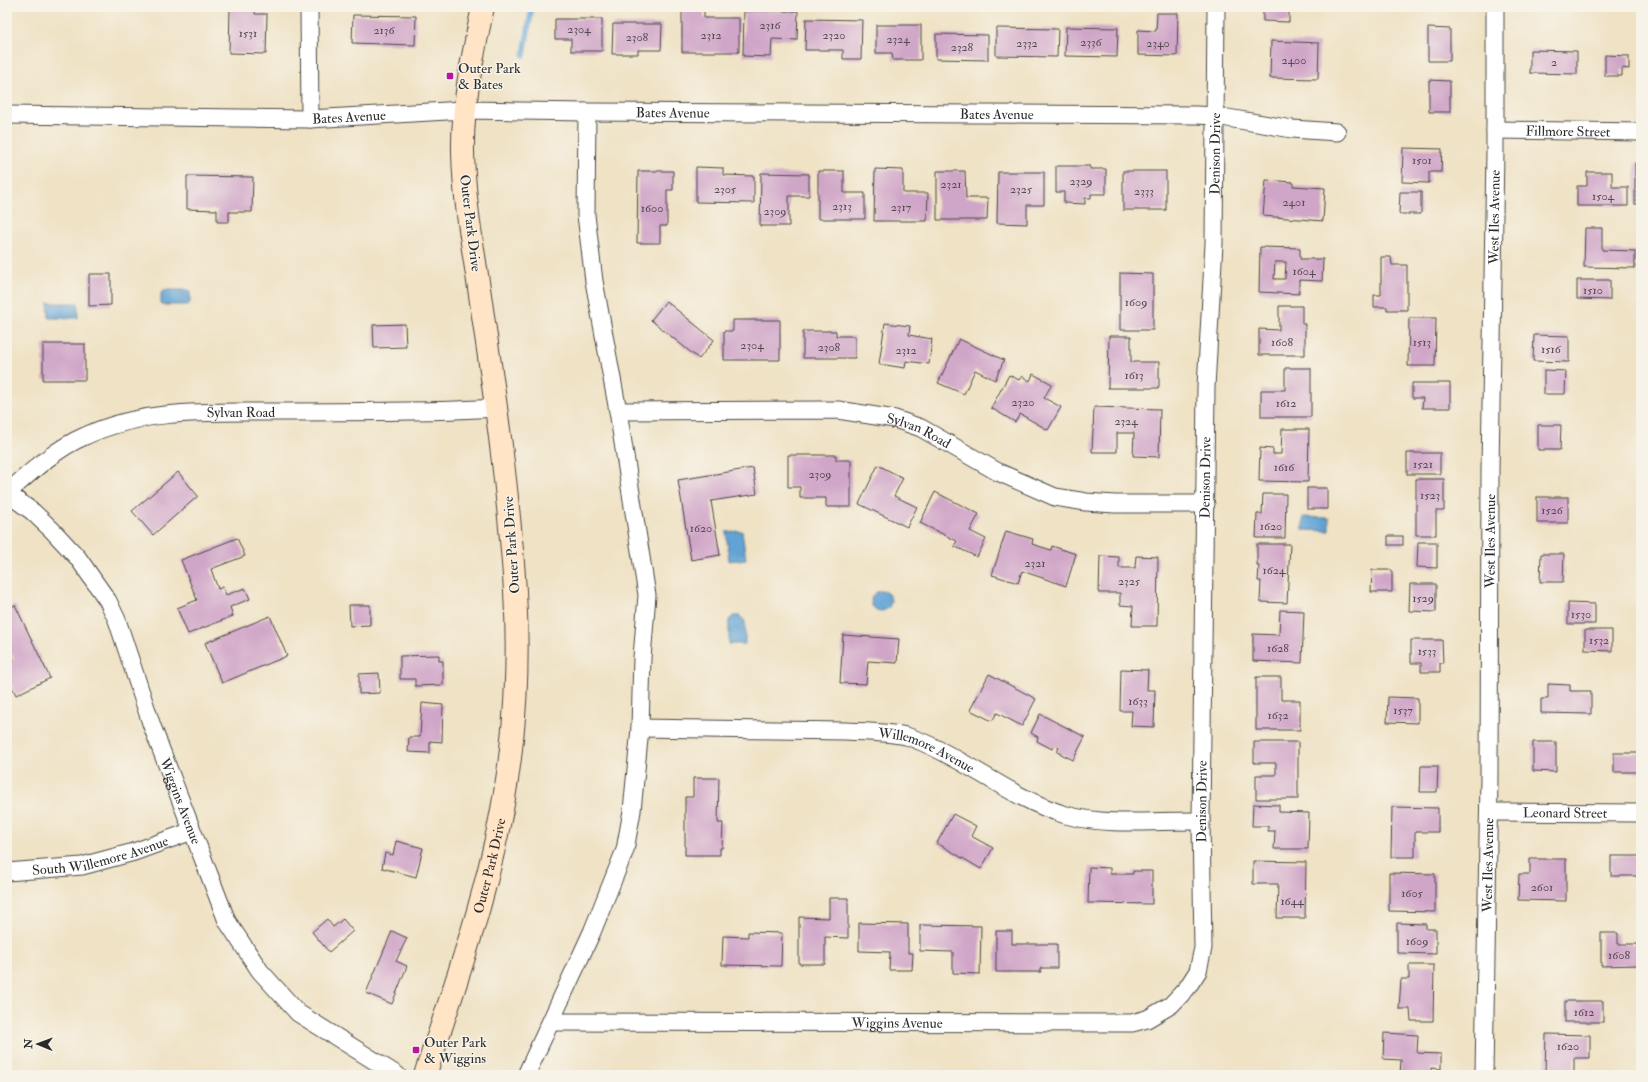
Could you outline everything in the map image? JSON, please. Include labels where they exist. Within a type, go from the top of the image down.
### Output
[{"type":"street","points":[[310,7],[310,119]]},
{"type":"street","name":"Outer Park Drive","points":[[426,1075],[475,922],[500,817],[511,749],[516,670],[515,594],[508,499],[497,408],[466,197],[463,153],[464,110],[483,7]]},
{"type":"street","name":"Denison Drive","points":[[1203,948],[1201,821],[1206,504],[1206,387],[1214,243],[1216,7]]},
{"type":"street","name":"West Iles Avenue","points":[[1484,1075],[1489,812],[1490,471],[1495,130],[1495,7]]},
{"type":"street","name":"Bates Avenue","points":[[7,115],[310,119],[464,110],[1216,116],[1292,129],[1337,132]]},
{"type":"street","points":[[526,1075],[592,932],[625,850],[632,811],[640,728],[642,658],[647,595],[618,411],[594,281],[586,215],[587,112]]},
{"type":"street","name":"Fillmore Street","points":[[1495,130],[1641,132]]},
{"type":"street","name":"Sylvan Road","points":[[7,493],[50,457],[84,436],[120,422],[153,415],[206,412],[497,408]]},
{"type":"street","name":"Sylvan Road","points":[[618,411],[845,411],[895,419],[921,428],[998,472],[1055,497],[1086,502],[1115,504],[1206,504]]},
{"type":"street","name":"Wiggins Avenue","points":[[7,493],[33,512],[52,530],[78,558],[108,601],[117,620],[152,726],[227,921],[260,971],[298,1013],[397,1075]]},
{"type":"street","name":"Willemore Avenue","points":[[640,728],[859,731],[906,736],[938,749],[1011,791],[1042,806],[1066,815],[1116,821],[1201,821]]},
{"type":"street","name":"Leonard Street","points":[[1489,812],[1641,813]]},
{"type":"street","name":"South Willemore Avenue","points":[[7,872],[82,866],[134,852],[192,831]]},
{"type":"street","name":"Wiggins Avenue","points":[[551,1022],[1132,1023],[1147,1019],[1171,1006],[1187,988],[1198,971],[1203,948]]},
{"type":"water","points":[[164,290],[188,290],[190,293],[190,303],[188,305],[164,305],[161,303],[161,293]]},
{"type":"water","points":[[48,303],[78,303],[78,318],[49,318]]},
{"type":"water","points":[[1303,517],[1329,518],[1329,531],[1303,530]]},
{"type":"water","points":[[742,531],[746,559],[729,561],[726,532]]},
{"type":"water","points":[[881,591],[888,594],[891,601],[888,608],[881,611],[874,608],[871,601],[874,594]]},
{"type":"water","points":[[733,616],[740,616],[745,621],[745,644],[729,644],[729,620]]},
{"type":"building","points":[[230,7],[255,7],[255,14],[267,14],[266,54],[229,53]]},
{"type":"building","points":[[1263,7],[1300,7],[1300,9],[1289,8],[1289,22],[1263,21]]},
{"type":"building","points":[[682,10],[704,10],[704,18],[739,18],[739,52],[682,52]]},
{"type":"building","points":[[744,11],[798,11],[797,40],[772,39],[771,57],[743,56]]},
{"type":"building","points":[[1157,13],[1178,13],[1177,56],[1138,55],[1138,30],[1156,31]]},
{"type":"building","points":[[353,15],[416,16],[415,45],[352,43]]},
{"type":"building","points":[[555,19],[602,19],[602,51],[571,51],[571,39],[555,39]]},
{"type":"building","points":[[806,19],[862,20],[861,59],[843,59],[843,50],[805,50]]},
{"type":"building","points":[[613,24],[662,24],[661,50],[638,50],[638,54],[612,54]]},
{"type":"building","points":[[876,25],[921,25],[921,60],[893,60],[892,53],[876,53]]},
{"type":"building","points":[[1066,27],[1118,28],[1117,57],[1065,56]]},
{"type":"building","points":[[996,28],[1058,29],[1057,57],[996,56]]},
{"type":"building","points":[[1428,28],[1450,29],[1450,61],[1428,61]]},
{"type":"building","points":[[936,34],[988,35],[988,60],[936,59]]},
{"type":"building","points":[[1271,41],[1319,43],[1318,79],[1270,78]]},
{"type":"building","points":[[1530,50],[1577,51],[1577,74],[1530,73]]},
{"type":"building","points":[[1605,55],[1629,56],[1629,69],[1622,68],[1622,76],[1605,76]]},
{"type":"building","points":[[1429,80],[1450,81],[1450,112],[1429,112]]},
{"type":"building","points":[[1403,148],[1442,149],[1441,172],[1429,172],[1429,183],[1402,182]]},
{"type":"building","points":[[1635,163],[1641,163],[1641,204],[1635,204]]},
{"type":"building","points":[[1056,166],[1090,166],[1090,169],[1106,169],[1106,194],[1091,194],[1091,198],[1085,198],[1085,204],[1064,203],[1064,192],[1056,192]]},
{"type":"building","points":[[696,167],[723,168],[723,175],[754,176],[754,203],[696,202]]},
{"type":"building","points":[[875,169],[903,170],[903,193],[928,193],[927,221],[874,221]]},
{"type":"building","points":[[638,171],[673,171],[673,190],[667,190],[667,226],[660,226],[660,243],[637,243]]},
{"type":"building","points":[[818,171],[844,171],[844,193],[865,193],[865,219],[818,219]]},
{"type":"building","points":[[937,171],[965,171],[966,198],[988,198],[987,220],[937,220]]},
{"type":"building","points":[[1123,171],[1166,171],[1166,210],[1123,210]]},
{"type":"building","points":[[998,172],[1044,172],[1044,205],[1027,205],[1027,224],[997,223]]},
{"type":"building","points":[[1587,172],[1612,172],[1612,187],[1628,187],[1628,206],[1577,206],[1577,186],[1587,186]]},
{"type":"building","points":[[761,173],[809,174],[809,196],[789,196],[789,226],[760,226]]},
{"type":"building","points":[[187,176],[253,177],[252,212],[229,212],[229,222],[217,222],[217,210],[187,209]]},
{"type":"building","points":[[1266,180],[1293,182],[1293,186],[1325,188],[1323,221],[1263,216]]},
{"type":"building","points":[[1400,192],[1421,192],[1421,214],[1399,214]]},
{"type":"building","points":[[1585,228],[1602,228],[1602,250],[1635,251],[1635,268],[1584,267]]},
{"type":"building","points":[[1260,247],[1300,248],[1300,259],[1323,259],[1322,281],[1299,280],[1299,294],[1259,292]],"holes":[[[1275,262],[1286,262],[1285,279],[1274,279]]]},
{"type":"building","points":[[1381,257],[1391,257],[1392,265],[1407,265],[1407,310],[1387,310],[1387,307],[1374,307],[1374,295],[1381,295]]},
{"type":"building","points":[[1120,273],[1153,274],[1153,330],[1120,330]]},
{"type":"building","points":[[89,274],[111,274],[111,305],[89,306]]},
{"type":"building","points":[[1577,280],[1610,280],[1610,300],[1577,299]]},
{"type":"building","points":[[666,301],[714,340],[699,359],[651,320]]},
{"type":"building","points":[[1279,306],[1302,306],[1302,324],[1305,324],[1305,355],[1259,355],[1259,329],[1279,330]]},
{"type":"building","points":[[1409,318],[1436,318],[1435,366],[1408,366]]},
{"type":"building","points":[[733,320],[780,320],[780,360],[724,360],[724,331],[733,331]]},
{"type":"building","points":[[885,323],[910,326],[909,335],[932,339],[929,364],[906,361],[905,368],[879,364]]},
{"type":"building","points":[[405,324],[406,347],[374,348],[373,325]]},
{"type":"building","points":[[803,331],[836,331],[836,336],[855,336],[855,358],[803,358]]},
{"type":"building","points":[[1534,335],[1569,336],[1569,362],[1533,361]]},
{"type":"building","points":[[1109,336],[1131,336],[1131,362],[1159,362],[1159,388],[1108,388]]},
{"type":"building","points":[[959,339],[1004,360],[995,380],[975,370],[964,394],[938,383]]},
{"type":"building","points":[[43,344],[85,344],[85,380],[43,380]]},
{"type":"building","points":[[1285,368],[1311,368],[1311,417],[1261,417],[1261,390],[1285,390]]},
{"type":"building","points":[[1544,370],[1566,371],[1565,394],[1544,394]]},
{"type":"building","points":[[1033,374],[1052,384],[1044,398],[1061,407],[1048,430],[1020,414],[1015,422],[991,408],[1009,375],[1019,380],[1022,376],[1030,381]]},
{"type":"building","points":[[1412,383],[1450,383],[1450,408],[1422,408],[1423,398],[1412,398]]},
{"type":"building","points":[[1094,407],[1160,409],[1159,457],[1133,456],[1134,433],[1117,433],[1117,452],[1092,452]]},
{"type":"building","points":[[1538,425],[1561,425],[1560,450],[1538,450]]},
{"type":"building","points":[[1282,429],[1309,429],[1308,482],[1259,481],[1260,448],[1273,449],[1273,454],[1281,454]]},
{"type":"building","points":[[1407,453],[1440,453],[1440,474],[1407,474]]},
{"type":"building","points":[[788,455],[836,455],[836,460],[851,460],[851,507],[826,507],[826,498],[800,498],[800,487],[788,487]]},
{"type":"building","points":[[878,465],[903,478],[894,496],[917,507],[907,527],[859,504]]},
{"type":"building","points":[[753,468],[757,494],[711,501],[720,555],[691,560],[678,480]]},
{"type":"building","points":[[178,472],[198,496],[153,535],[132,511]]},
{"type":"building","points":[[1416,479],[1444,479],[1444,511],[1436,511],[1436,535],[1416,535]]},
{"type":"building","points":[[1307,488],[1327,488],[1327,509],[1307,509]]},
{"type":"building","points":[[935,492],[979,514],[970,531],[986,539],[977,557],[954,546],[957,541],[920,523]]},
{"type":"building","points":[[1263,494],[1286,494],[1285,538],[1256,538],[1257,514],[1262,514]]},
{"type":"building","points":[[1537,497],[1568,497],[1568,523],[1537,523]]},
{"type":"building","points":[[1006,531],[1033,539],[1032,544],[1051,550],[1052,546],[1076,554],[1066,586],[1022,571],[1018,583],[992,575]]},
{"type":"building","points":[[1388,536],[1403,536],[1403,545],[1388,545]]},
{"type":"building","points":[[237,538],[245,556],[211,569],[218,589],[223,587],[226,595],[245,588],[250,599],[230,607],[233,616],[188,634],[177,608],[197,600],[181,560]]},
{"type":"building","points":[[1418,542],[1437,542],[1437,568],[1417,567]]},
{"type":"building","points":[[1257,544],[1290,544],[1287,603],[1260,602],[1261,581],[1258,581],[1259,566],[1257,566]]},
{"type":"building","points":[[1541,554],[1564,554],[1563,582],[1540,582]]},
{"type":"building","points":[[1100,556],[1119,557],[1119,568],[1135,568],[1136,556],[1158,557],[1157,626],[1132,626],[1133,606],[1120,605],[1120,593],[1099,593]]},
{"type":"building","points":[[1372,570],[1392,570],[1392,592],[1371,592]]},
{"type":"building","points":[[1410,584],[1436,584],[1436,612],[1409,611]]},
{"type":"building","points":[[1568,603],[1595,604],[1595,624],[1568,624]]},
{"type":"building","points":[[15,605],[50,678],[16,695],[7,677],[7,663],[14,660],[7,645],[7,609]]},
{"type":"building","points":[[349,605],[370,605],[370,625],[350,626]]},
{"type":"building","points":[[1280,610],[1304,611],[1302,663],[1253,661],[1253,634],[1279,635]]},
{"type":"building","points":[[270,616],[287,656],[222,683],[205,643]]},
{"type":"building","points":[[1585,630],[1612,630],[1612,651],[1585,650]]},
{"type":"building","points":[[843,635],[899,639],[897,663],[868,661],[866,684],[840,683]]},
{"type":"building","points":[[1411,640],[1442,640],[1443,663],[1440,663],[1440,672],[1421,672],[1421,663],[1411,663]]},
{"type":"building","points":[[439,655],[439,661],[443,661],[443,685],[415,686],[415,679],[400,679],[400,656]]},
{"type":"building","points":[[1121,669],[1148,670],[1147,690],[1155,690],[1154,727],[1131,726],[1132,711],[1120,711]]},
{"type":"building","points":[[379,673],[380,693],[359,694],[359,674]]},
{"type":"building","points":[[989,674],[1036,699],[1022,726],[997,713],[992,721],[970,710]]},
{"type":"building","points":[[1256,677],[1281,677],[1281,700],[1300,700],[1300,730],[1256,730]]},
{"type":"building","points":[[1548,684],[1570,685],[1570,691],[1591,691],[1591,714],[1541,713],[1541,699],[1548,699]]},
{"type":"building","points":[[1388,697],[1418,698],[1418,723],[1387,722]]},
{"type":"building","points":[[422,703],[443,705],[442,742],[430,741],[430,753],[408,752],[409,737],[420,737]]},
{"type":"building","points":[[1040,714],[1085,737],[1073,760],[1057,752],[1059,748],[1054,745],[1052,749],[1037,741],[1038,737],[1031,733]]},
{"type":"building","points":[[1254,742],[1298,742],[1298,799],[1256,799],[1256,775],[1276,775],[1276,763],[1254,763]]},
{"type":"building","points":[[1533,742],[1556,742],[1556,772],[1533,771]]},
{"type":"building","points":[[1614,753],[1641,753],[1641,772],[1614,772]]},
{"type":"building","points":[[1421,766],[1438,766],[1437,792],[1420,792]]},
{"type":"building","points":[[693,778],[719,778],[718,823],[723,823],[722,848],[720,848],[720,855],[685,855],[685,797],[693,797]]},
{"type":"building","points":[[1253,804],[1279,805],[1279,812],[1309,813],[1308,849],[1274,849],[1275,831],[1268,831],[1268,826],[1252,826]]},
{"type":"building","points":[[1392,807],[1438,808],[1438,832],[1415,832],[1415,857],[1391,857]]},
{"type":"building","points":[[953,814],[976,826],[971,836],[993,848],[981,869],[937,843]]},
{"type":"building","points":[[396,841],[423,848],[416,877],[382,868],[385,853],[393,855]]},
{"type":"building","points":[[1611,856],[1641,856],[1641,876],[1611,876]]},
{"type":"building","points":[[1530,859],[1566,859],[1566,901],[1518,900],[1519,874],[1530,874]]},
{"type":"building","points":[[1253,861],[1306,862],[1305,918],[1277,918],[1278,884],[1253,884]]},
{"type":"building","points":[[1089,867],[1110,868],[1110,874],[1133,874],[1133,871],[1152,871],[1152,904],[1088,903]]},
{"type":"building","points":[[1389,873],[1435,874],[1435,912],[1389,911]]},
{"type":"building","points":[[829,898],[848,898],[848,938],[825,937],[825,964],[799,964],[799,917],[829,918]]},
{"type":"building","points":[[327,919],[333,927],[343,919],[353,931],[329,952],[312,932]]},
{"type":"building","points":[[859,923],[908,924],[908,953],[913,953],[912,970],[889,970],[890,952],[859,951]]},
{"type":"building","points":[[1397,923],[1426,924],[1426,929],[1436,929],[1436,954],[1397,953]]},
{"type":"building","points":[[920,925],[981,926],[980,974],[953,973],[953,952],[920,951]]},
{"type":"building","points":[[392,931],[407,938],[396,961],[407,966],[392,1004],[366,993]]},
{"type":"building","points":[[996,931],[1012,931],[1012,944],[1057,944],[1057,968],[1041,968],[1041,972],[996,972]]},
{"type":"building","points":[[748,932],[782,933],[781,966],[722,965],[723,936],[748,937]]},
{"type":"building","points":[[1601,933],[1618,933],[1618,944],[1638,944],[1638,965],[1601,966]]},
{"type":"building","points":[[1409,965],[1434,965],[1433,1021],[1411,1021],[1410,1009],[1399,1009],[1401,979],[1409,979]]},
{"type":"building","points":[[1565,1001],[1603,1001],[1603,1022],[1565,1022]]},
{"type":"building","points":[[1384,1033],[1418,1035],[1417,1053],[1441,1054],[1441,1069],[1431,1068],[1431,1075],[1400,1075],[1401,1060],[1383,1059]]},
{"type":"building","points":[[1546,1034],[1590,1035],[1590,1058],[1574,1058],[1574,1075],[1545,1075]]},
{"type":"building","points":[[910,1072],[932,1072],[932,1075],[910,1075]]},
{"type":"waterway","points":[[524,55],[532,7]]},
{"type":"place","name":"Outer Park & Bates","points":[[450,76]]},
{"type":"place","name":"Outer Park & Wiggins","points":[[416,1050]]}]
